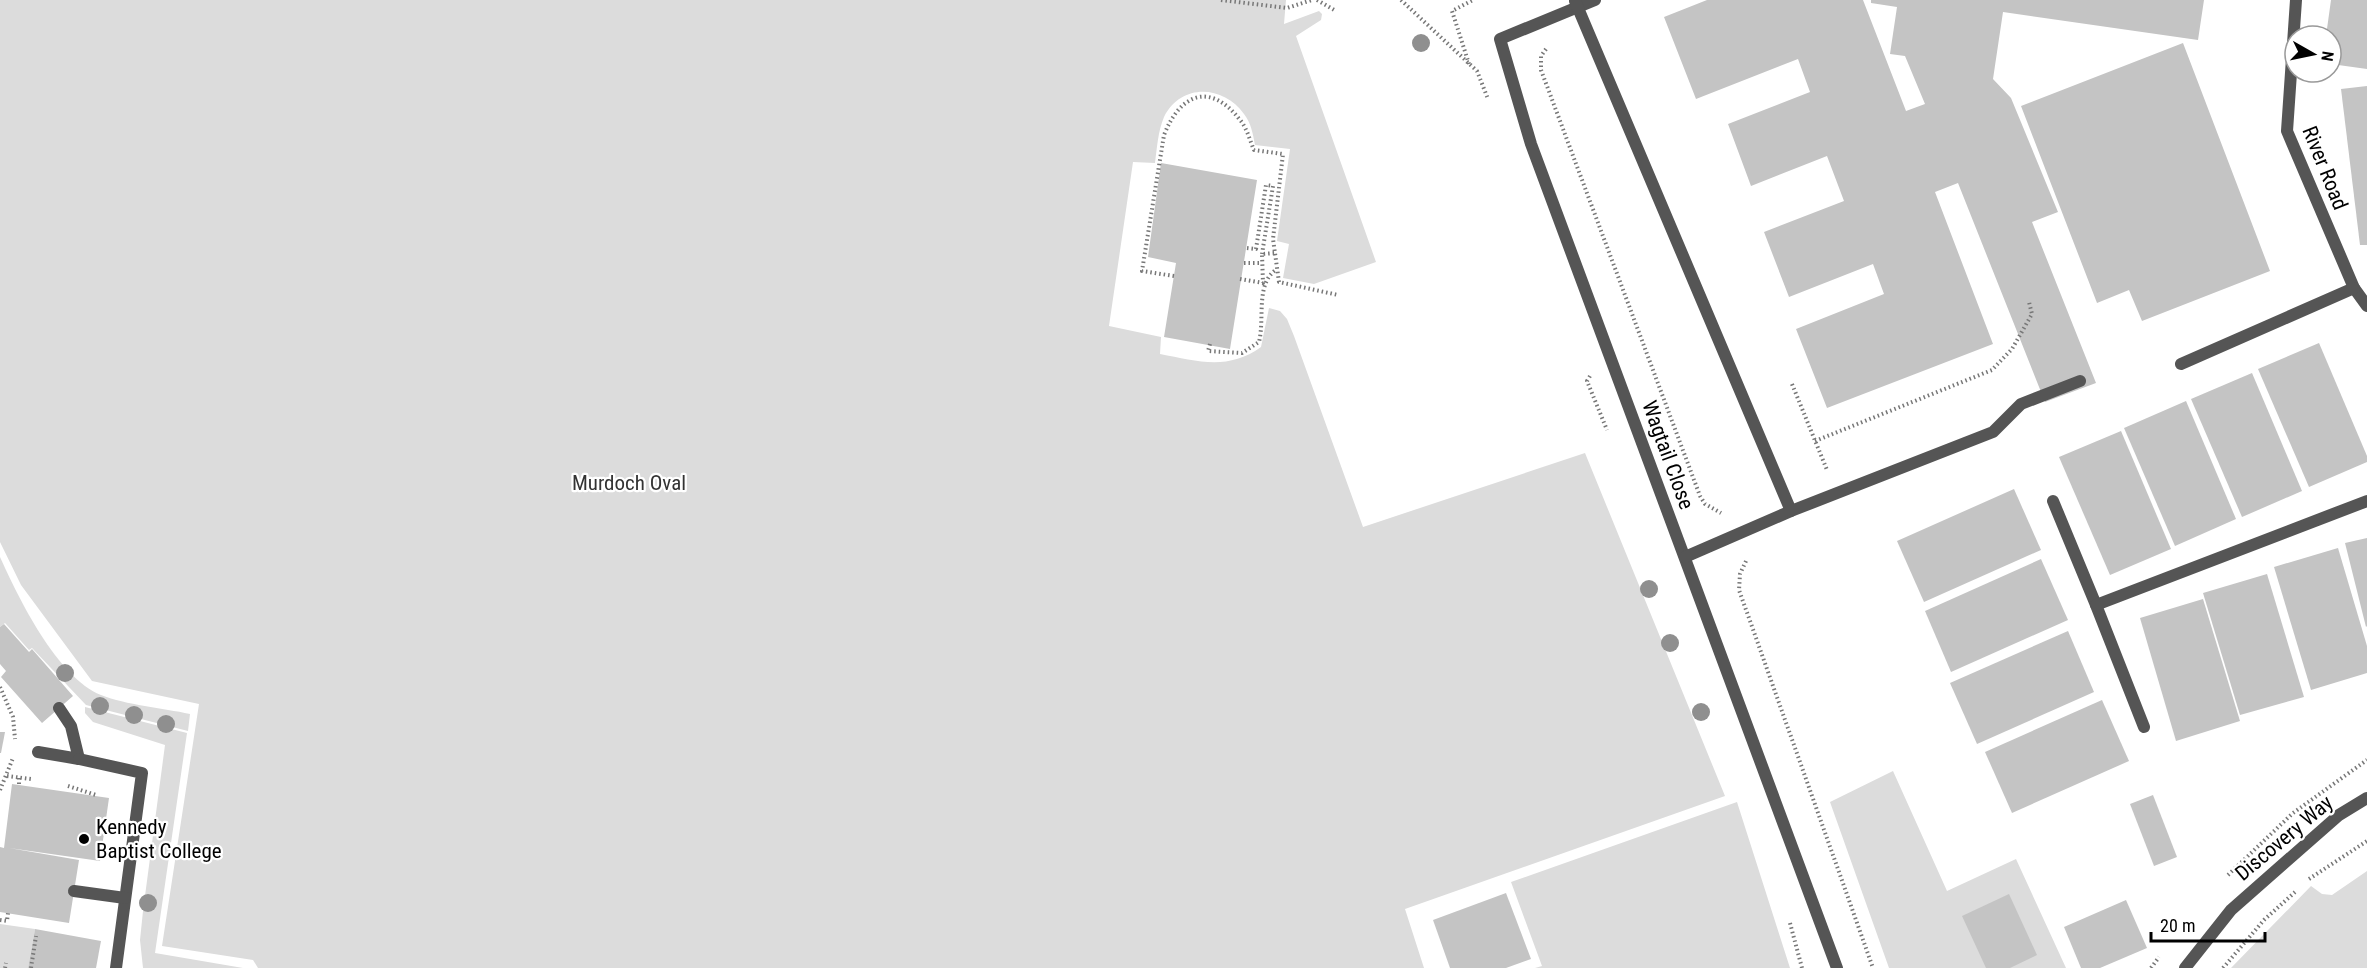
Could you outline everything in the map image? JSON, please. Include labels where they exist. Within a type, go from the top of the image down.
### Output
[{"type":"street","points":[[1594,0],[1576,3],[1791,511]]},
{"type":"street","name":"River Road","points":[[2296,0],[2287,131],[2354,288],[2367,306]]},
{"type":"street","name":"Wagtail Close","points":[[1576,3],[1500,39],[1531,144],[1837,968]]},
{"type":"street","points":[[2181,364],[2354,288]]},
{"type":"street","points":[[1685,557],[1791,511],[1993,432],[2021,404],[2080,381]]},
{"type":"street","points":[[2053,501],[2144,728]]},
{"type":"street","points":[[2096,604],[2367,501]]},
{"type":"street","points":[[59,708],[71,726],[79,759]]},
{"type":"street","points":[[38,752],[142,773],[116,968]]},
{"type":"street","name":"Discovery Way","points":[[2185,968],[2231,910],[2339,815],[2367,798]]},
{"type":"street","points":[[74,891],[125,898]]},
{"type":"path","points":[[1221,0],[1287,8],[1312,0]]},
{"type":"path","points":[[1317,0],[1336,11]]},
{"type":"path","points":[[1469,65],[1452,11],[1473,0]]},
{"type":"path","points":[[1546,49],[1541,56],[1540,70],[1700,496],[1705,504],[1725,514]]},
{"type":"path","points":[[1174,276],[1142,271],[1164,135],[1172,115],[1185,101],[1198,95],[1211,97],[1226,105],[1242,121],[1254,150],[1283,154],[1273,239],[1279,282],[1338,295]]},
{"type":"path","points":[[1210,344],[1208,351],[1242,353],[1259,342],[1262,328],[1261,263],[1273,186],[1266,185],[1256,249],[1247,248]]},
{"type":"path","points":[[1262,254],[1275,253]]},
{"type":"path","points":[[1244,262],[1261,263]]},
{"type":"path","points":[[1263,283],[1267,275],[1277,269]]},
{"type":"path","points":[[1240,279],[1263,283]]},
{"type":"path","points":[[1815,441],[1992,370],[2012,349],[2025,329],[2032,314],[2029,302]]},
{"type":"path","points":[[1792,384],[1837,493]]},
{"type":"path","points":[[1746,561],[1740,574],[1739,590],[1873,968]]},
{"type":"path","points":[[0,687],[13,717],[15,740]]},
{"type":"path","points":[[0,790],[16,752]]},
{"type":"path","points":[[19,778],[19,784]]},
{"type":"path","points":[[2223,968],[2264,920],[2309,879],[2367,841]]},
{"type":"path","points":[[0,920],[7,921],[8,913]]},
{"type":"path","points":[[31,968],[36,936]]},
{"type":"green space","name":"Murdoch Oval","points":[[0,0],[1286,0],[1284,24],[1319,11],[1322,14],[1321,20],[1296,36],[1376,262],[1314,284],[1283,278],[1289,244],[1277,241],[1290,149],[1255,145],[1248,121],[1235,104],[1214,93],[1191,93],[1171,106],[1164,117],[1155,163],[1133,162],[1109,326],[1161,337],[1160,354],[1200,361],[1224,362],[1249,354],[1261,347],[1269,308],[1280,311],[1287,319],[1294,336],[1363,527],[1585,453],[1725,796],[1405,909],[1424,968],[258,968],[253,960],[162,946],[199,704],[92,681],[21,585],[0,542]]},
{"type":"green space","points":[[0,557],[41,635],[69,672],[85,686],[101,695],[133,704],[190,714],[188,731],[86,705],[32,648],[29,650],[5,623],[0,627]]},
{"type":"green space","points":[[85,707],[187,733],[155,953],[243,968],[143,968],[140,940],[165,745],[93,722],[85,713]]},
{"type":"green space","points":[[1893,771],[1947,891],[2016,859],[2066,968],[1889,968],[1830,802]]},
{"type":"green space","points":[[1737,802],[1790,968],[1535,968],[1542,966],[1511,882]]},
{"type":"green space","points":[[2367,871],[2367,968],[2231,968],[2311,886],[2322,894],[2332,895]]},
{"type":"green space","points":[[0,924],[35,929],[28,968],[0,968]]},
{"type":"building","points":[[1707,0],[1863,0],[1906,111],[1925,104],[1905,56],[1890,54],[1897,7],[1871,3],[1871,0],[2204,0],[2198,40],[2003,12],[1993,79],[2011,98],[2058,212],[2032,222],[2096,383],[2045,402],[1958,183],[1935,192],[1993,344],[1827,408],[1796,329],[1884,294],[1873,264],[1789,297],[1764,232],[1844,201],[1827,156],[1751,186],[1728,124],[1810,92],[1798,59],[1696,99],[1664,17]]},
{"type":"building","points":[[2331,0],[2367,0],[2367,69],[2343,66],[2343,24],[2328,24]]},
{"type":"building","points":[[2183,43],[2270,271],[2142,321],[2129,290],[2097,303],[2021,106]]},
{"type":"building","points":[[2367,86],[2367,245],[2360,245],[2341,89]]},
{"type":"building","points":[[1161,163],[1257,180],[1230,349],[1164,337],[1176,263],[1148,257]]},
{"type":"building","points":[[2319,343],[2367,456],[2367,462],[2309,487],[2258,369]]},
{"type":"building","points":[[2252,373],[2302,491],[2242,517],[2191,399]]},
{"type":"building","points":[[2186,401],[2236,519],[2175,546],[2124,428]]},
{"type":"building","points":[[2121,431],[2171,549],[2110,575],[2059,457]]},
{"type":"building","points":[[2014,489],[2041,550],[1924,602],[1897,541]]},
{"type":"building","points":[[2367,538],[2367,626],[2366,627],[2345,543]]},
{"type":"building","points":[[2338,548],[2367,646],[2367,673],[2311,690],[2274,567]]},
{"type":"building","points":[[2041,559],[2068,620],[1951,672],[1925,611]]},
{"type":"building","points":[[2267,574],[2304,697],[2240,715],[2203,593]]},
{"type":"building","points":[[2203,599],[2240,721],[2176,741],[2140,618]]},
{"type":"building","points":[[4,624],[29,652],[32,649],[73,696],[42,723],[1,677],[6,671],[0,664],[0,627]]},
{"type":"building","points":[[2068,631],[2094,692],[1977,744],[1950,683]]},
{"type":"building","points":[[2102,700],[2129,761],[2012,813],[1985,752]]},
{"type":"building","points":[[0,732],[5,732],[1,753],[0,753]]},
{"type":"building","points":[[12,784],[109,798],[100,861],[9,848],[79,860],[69,923],[0,912],[0,847],[4,848]]},
{"type":"building","points":[[2153,795],[2177,857],[2154,866],[2130,804]]},
{"type":"building","points":[[1506,893],[1531,959],[1506,968],[1450,968],[1433,920]]},
{"type":"building","points":[[2009,894],[2037,955],[2010,968],[1986,968],[1962,916]]},
{"type":"building","points":[[2126,900],[2147,948],[2100,968],[2081,968],[2064,927]]},
{"type":"building","points":[[35,929],[101,941],[96,968],[28,968]]},
{"type":"place","name":"Kennedy Baptist College","points":[[84,839]]}]
